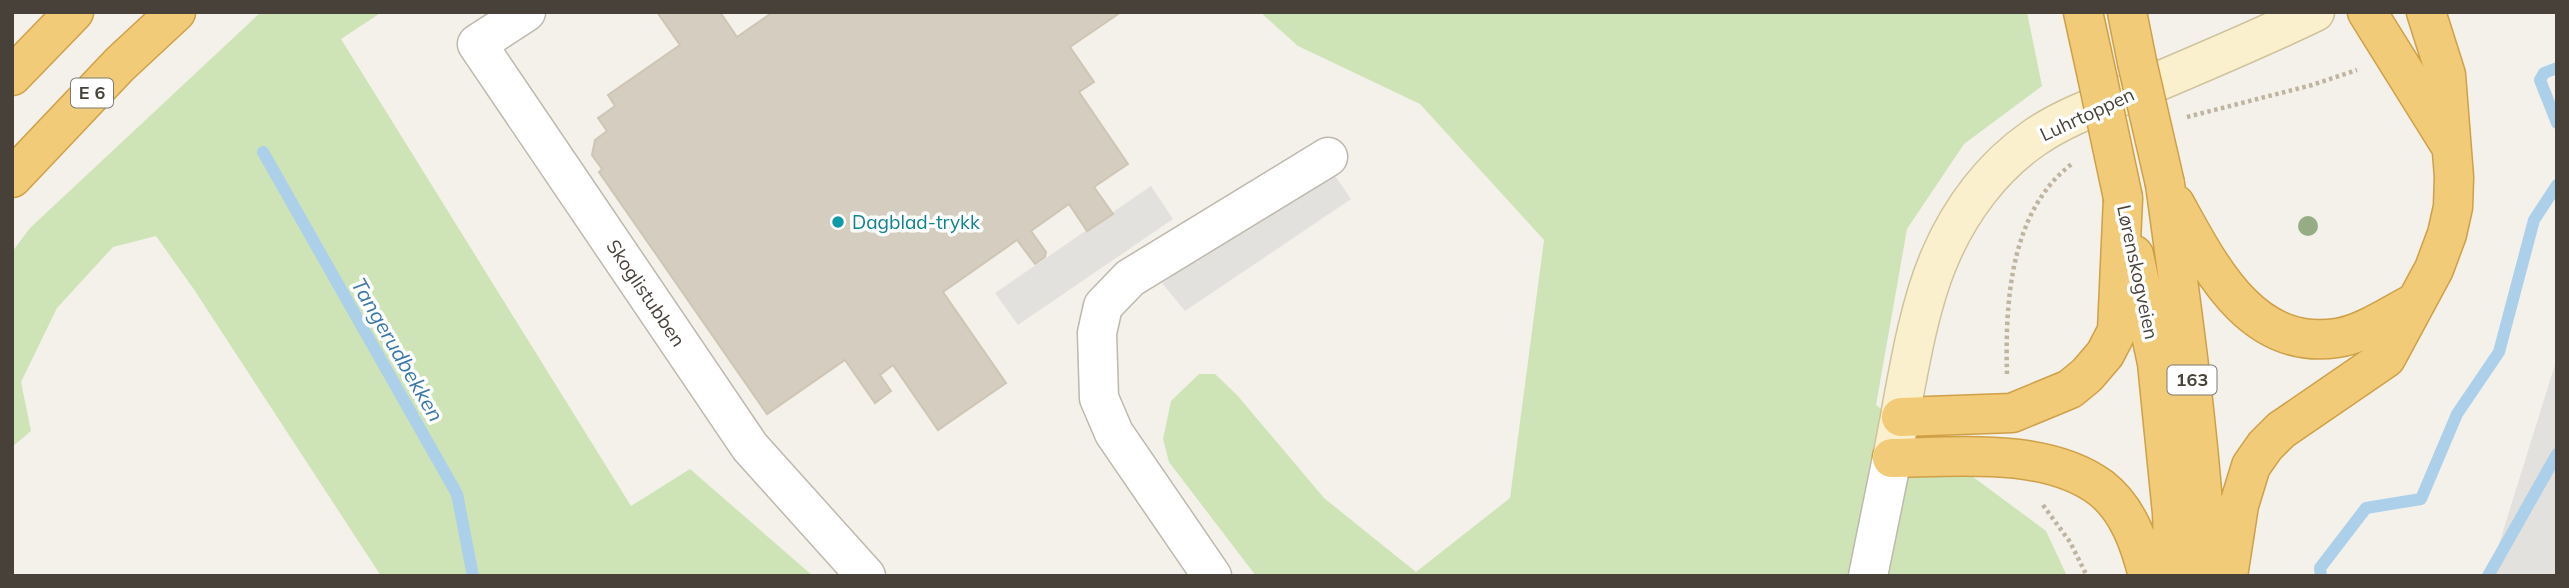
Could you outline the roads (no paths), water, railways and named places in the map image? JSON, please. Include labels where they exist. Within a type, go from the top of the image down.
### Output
[{"type":"highway","points":[[12,76],[74,12]]},
{"type":"highway","name":"E 6","points":[[12,178],[120,64],[176,12]]},
{"type":"highway","name":"Lørenskogveien","points":[[2127,12],[2165,184],[2190,363],[2205,514],[2208,576]]},
{"type":"highway","points":[[2367,12],[2451,147]]},
{"type":"highway","points":[[2228,576],[2239,505],[2251,466],[2281,430],[2386,358],[2434,269],[2451,216],[2454,177],[2446,75],[2426,12]]},
{"type":"highway","name":"Lørenskogveien","points":[[2084,14],[2157,363],[2172,513],[2175,576]]},
{"type":"highway","points":[[2165,184],[2199,248],[2232,296],[2262,323],[2296,337],[2338,338],[2416,302]]},
{"type":"highway","points":[[1901,416],[2012,413],[2070,389],[2087,375],[2105,354],[2117,331],[2123,198]]},
{"type":"highway","points":[[1892,458],[2020,459],[2049,464],[2076,475],[2102,488],[2124,514],[2140,542],[2148,576]]},
{"type":"street","name":"Skoglistubben","points":[[526,12],[477,44],[750,447],[866,576]]},
{"type":"street","name":"Luhrtoppen","points":[[1892,458],[1926,301],[1939,259],[1958,220],[2006,160],[2036,137],[2077,115],[2315,12]]},
{"type":"street","points":[[1212,576],[1114,433],[1100,398],[1097,333],[1103,306],[1130,278],[1328,158]]},
{"type":"street","points":[[1868,576],[1892,458]]},
{"type":"waterway","points":[[2557,68],[2544,73],[2540,80],[2557,123]]},
{"type":"waterway","name":"Tangerudbekken","points":[[263,152],[457,494],[473,576]]},
{"type":"waterway","points":[[2321,576],[2320,568],[2366,508],[2421,499],[2457,414],[2499,352],[2534,220],[2557,185]]},
{"type":"waterway","points":[[2488,576],[2557,454]]},
{"type":"place","name":"Dagblad-trykk","points":[[838,222]]}]
